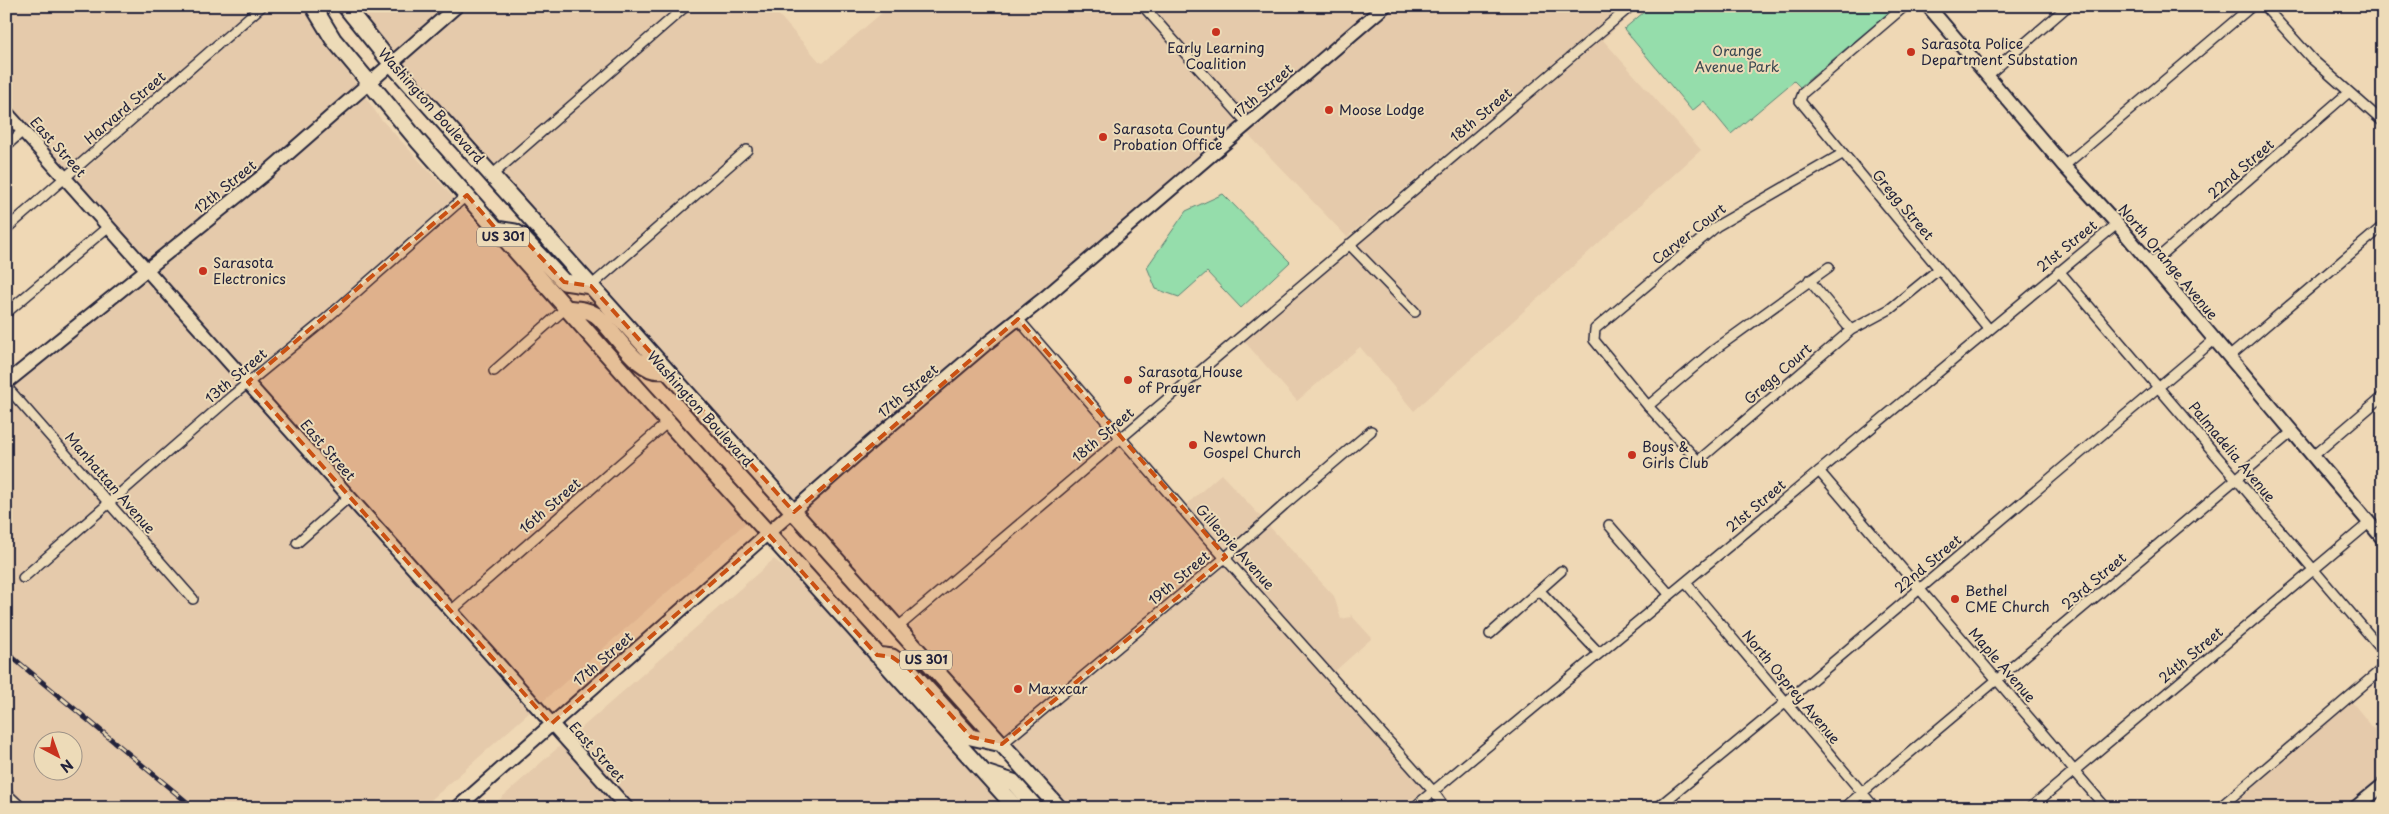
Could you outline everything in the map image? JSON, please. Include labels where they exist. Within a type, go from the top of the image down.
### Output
[{"type":"main road","name":"US 301","points":[[313,6],[333,39],[368,83],[496,230],[1016,808]]},
{"type":"main road","name":"Washington Boulevard","points":[[345,6],[392,63],[1059,808]]},
{"type":"main road","points":[[496,230],[510,231],[521,236],[564,282],[591,286]]},
{"type":"main road","points":[[566,308],[582,309],[597,316],[630,353],[649,370],[656,372],[665,369]]},
{"type":"main road","points":[[877,655],[892,657],[909,669],[971,737],[1002,744]]},
{"type":"main road","points":[[985,773],[1013,782],[1036,808]]},
{"type":"street","name":"Harvard Street","points":[[6,229],[262,6]]},
{"type":"street","name":"12th Street","points":[[6,384],[265,174],[457,6]]},
{"type":"street","points":[[492,175],[686,6]]},
{"type":"street","points":[[1143,6],[1248,124]]},
{"type":"street","name":"17th Street","points":[[457,808],[877,437],[1385,6]]},
{"type":"street","name":"18th Street","points":[[897,628],[1631,6]]},
{"type":"street","name":"Gregg Street","points":[[1906,6],[1802,93],[1800,98],[1802,106],[1989,329]]},
{"type":"street","name":"North Orange Avenue","points":[[1928,6],[2064,166],[2117,224],[2383,539]]},
{"type":"street","points":[[1987,76],[2068,6]]},
{"type":"street","points":[[2064,166],[2252,6]]},
{"type":"street","points":[[2264,6],[2312,59],[2383,122]]},
{"type":"street","name":"22nd Street","points":[[2150,265],[2349,92]]},
{"type":"street","name":"East Street","points":[[6,112],[627,808]]},
{"type":"street","points":[[6,146],[23,131]]},
{"type":"street","points":[[591,286],[747,150]]},
{"type":"street","name":"Carver Court","points":[[1648,406],[1593,336],[1595,329],[1716,226],[1842,154]]},
{"type":"street","name":"13th Street","points":[[23,578],[248,382],[323,322],[466,195]]},
{"type":"street","name":"21st Street","points":[[1413,808],[1598,653],[1686,583],[2059,270],[2117,224]]},
{"type":"street","points":[[6,313],[109,226]]},
{"type":"street","points":[[2229,357],[2383,226]]},
{"type":"street","points":[[1349,244],[1415,312]]},
{"type":"street","points":[[1648,406],[1714,350],[1808,280],[1829,267]]},
{"type":"street","name":"Gregg Court","points":[[1648,406],[1698,461],[1851,330],[1890,309],[1939,269]]},
{"type":"street","name":"Palmadelia Avenue","points":[[2059,270],[2383,651]]},
{"type":"street","points":[[1808,280],[1851,330]]},
{"type":"street","points":[[494,371],[566,308]]},
{"type":"street","name":"Gillespie Avenue","points":[[1018,319],[1120,439],[1433,791],[1445,808]]},
{"type":"street","name":"22nd Street","points":[[1657,808],[1786,702],[2214,340]]},
{"type":"street","name":"Manhattan Avenue","points":[[6,384],[193,599]]},
{"type":"street","points":[[2313,456],[2383,396]]},
{"type":"street","name":"16th Street","points":[[451,611],[668,422]]},
{"type":"street","name":"19th Street","points":[[1002,744],[1226,557],[1372,431]]},
{"type":"street","name":"23rd Street","points":[[1844,808],[2292,432]]},
{"type":"street","name":"Maple Avenue","points":[[1819,471],[2106,808]]},
{"type":"street","points":[[297,543],[349,497]]},
{"type":"street","name":"24th Street","points":[[2030,808],[2369,523]]},
{"type":"street","points":[[1609,526],[1670,595]]},
{"type":"street","points":[[1490,634],[1561,571]]},
{"type":"street","name":"North Osprey Avenue","points":[[1686,583],[1875,808]]},
{"type":"street","points":[[1540,591],[1598,653]]},
{"type":"street","points":[[2218,808],[2383,668]]},
{"type":"street","points":[[2355,808],[2383,785]]},
{"type":"street","points":[[7,794],[22,808]]},
{"type":"highlighted area","points":[[467,195],[496,229],[521,236],[564,282],[591,286],[794,512],[1018,319],[1226,557],[1002,744],[971,737],[909,669],[892,657],[877,655],[768,534],[551,724],[248,382]]},
{"type":"shaded area","points":[[6,6],[253,6],[66,170],[6,104]]},
{"type":"shaded area","points":[[271,6],[306,6],[320,33],[357,85],[262,170],[148,261],[74,179]]},
{"type":"shaded area","points":[[352,6],[448,6],[392,55]]},
{"type":"shaded area","points":[[466,6],[677,6],[492,167],[399,64]]},
{"type":"shaded area","points":[[694,6],[771,6],[819,61],[823,63],[890,6],[1136,6],[1240,123],[794,504],[598,287],[754,152],[747,143],[591,278],[500,176]]},
{"type":"shaded area","points":[[1150,6],[1376,6],[1248,116]]},
{"type":"shaded area","points":[[1394,6],[1622,6],[1347,237],[1247,133]]},
{"type":"shaded area","points":[[1640,6],[1603,40],[1701,150],[1414,411],[1360,347],[1297,401],[1244,341],[1349,252],[1415,320],[1422,313],[1357,245]]},
{"type":"shaded area","points":[[364,95],[380,118],[454,198],[319,318],[248,374],[155,270],[265,182]]},
{"type":"shaded area","points":[[462,207],[556,310],[486,369],[493,378],[564,318],[659,422],[451,603],[256,383],[326,327]]},
{"type":"shaded area","points":[[145,279],[238,383],[110,495],[13,385]]},
{"type":"shaded area","points":[[1017,327],[1112,437],[899,619],[802,512],[874,447]]},
{"type":"shaded area","points":[[246,392],[531,711],[422,808],[30,808],[6,786],[6,393],[102,502],[15,577],[23,586],[109,511],[193,607],[201,600],[117,504]]},
{"type":"shaded area","points":[[667,431],[749,520],[540,704],[459,612]]},
{"type":"shaded area","points":[[1120,446],[1218,556],[1003,736],[907,629]]},
{"type":"shaded area","points":[[1221,474],[1261,517],[1226,549],[1186,505]]},
{"type":"shaded area","points":[[1269,526],[1334,596],[1341,619],[1351,617],[1350,614],[1372,638],[1334,672],[1234,558]]},
{"type":"shaded area","points":[[774,559],[809,588],[1003,808],[634,808],[570,738]]},
{"type":"shaded area","points":[[1226,564],[1327,679],[1325,680],[1425,790],[1403,808],[1069,808],[1011,744]]},
{"type":"shaded area","points":[[2352,702],[2383,740],[2383,777],[2346,808],[2228,808]]},
{"type":"shaded area","points":[[562,744],[620,808],[490,808]]},
{"type":"green space","name":"Orange Avenue Park","points":[[1651,6],[1897,6],[1800,87],[1794,81],[1731,134],[1704,101],[1692,111],[1624,29]]},
{"type":"green space","points":[[1223,194],[1290,262],[1241,308],[1207,272],[1179,297],[1156,289],[1147,267],[1186,211]]},
{"type":"railway","points":[[2378,6],[2383,11]]},
{"type":"railway","points":[[6,652],[194,808]]},
{"type":"place","name":"Early Learning Coalition","points":[[1216,32]]},
{"type":"place","name":"Sarasota Police Department Substation","points":[[1911,52]]},
{"type":"place","name":"Moose Lodge","points":[[1329,110]]},
{"type":"place","name":"Sarasota County Probation Office","points":[[1103,137]]},
{"type":"place","name":"Sarasota Electronics","points":[[203,271]]},
{"type":"place","name":"Sarasota House of Prayer","points":[[1128,380]]},
{"type":"place","name":"Newtown Gospel Church","points":[[1193,445]]},
{"type":"place","name":"Boys & Girls Club","points":[[1632,455]]},
{"type":"place","name":"Bethel CME Church","points":[[1955,599]]},
{"type":"place","name":"Maxxcar","points":[[1018,689]]}]
